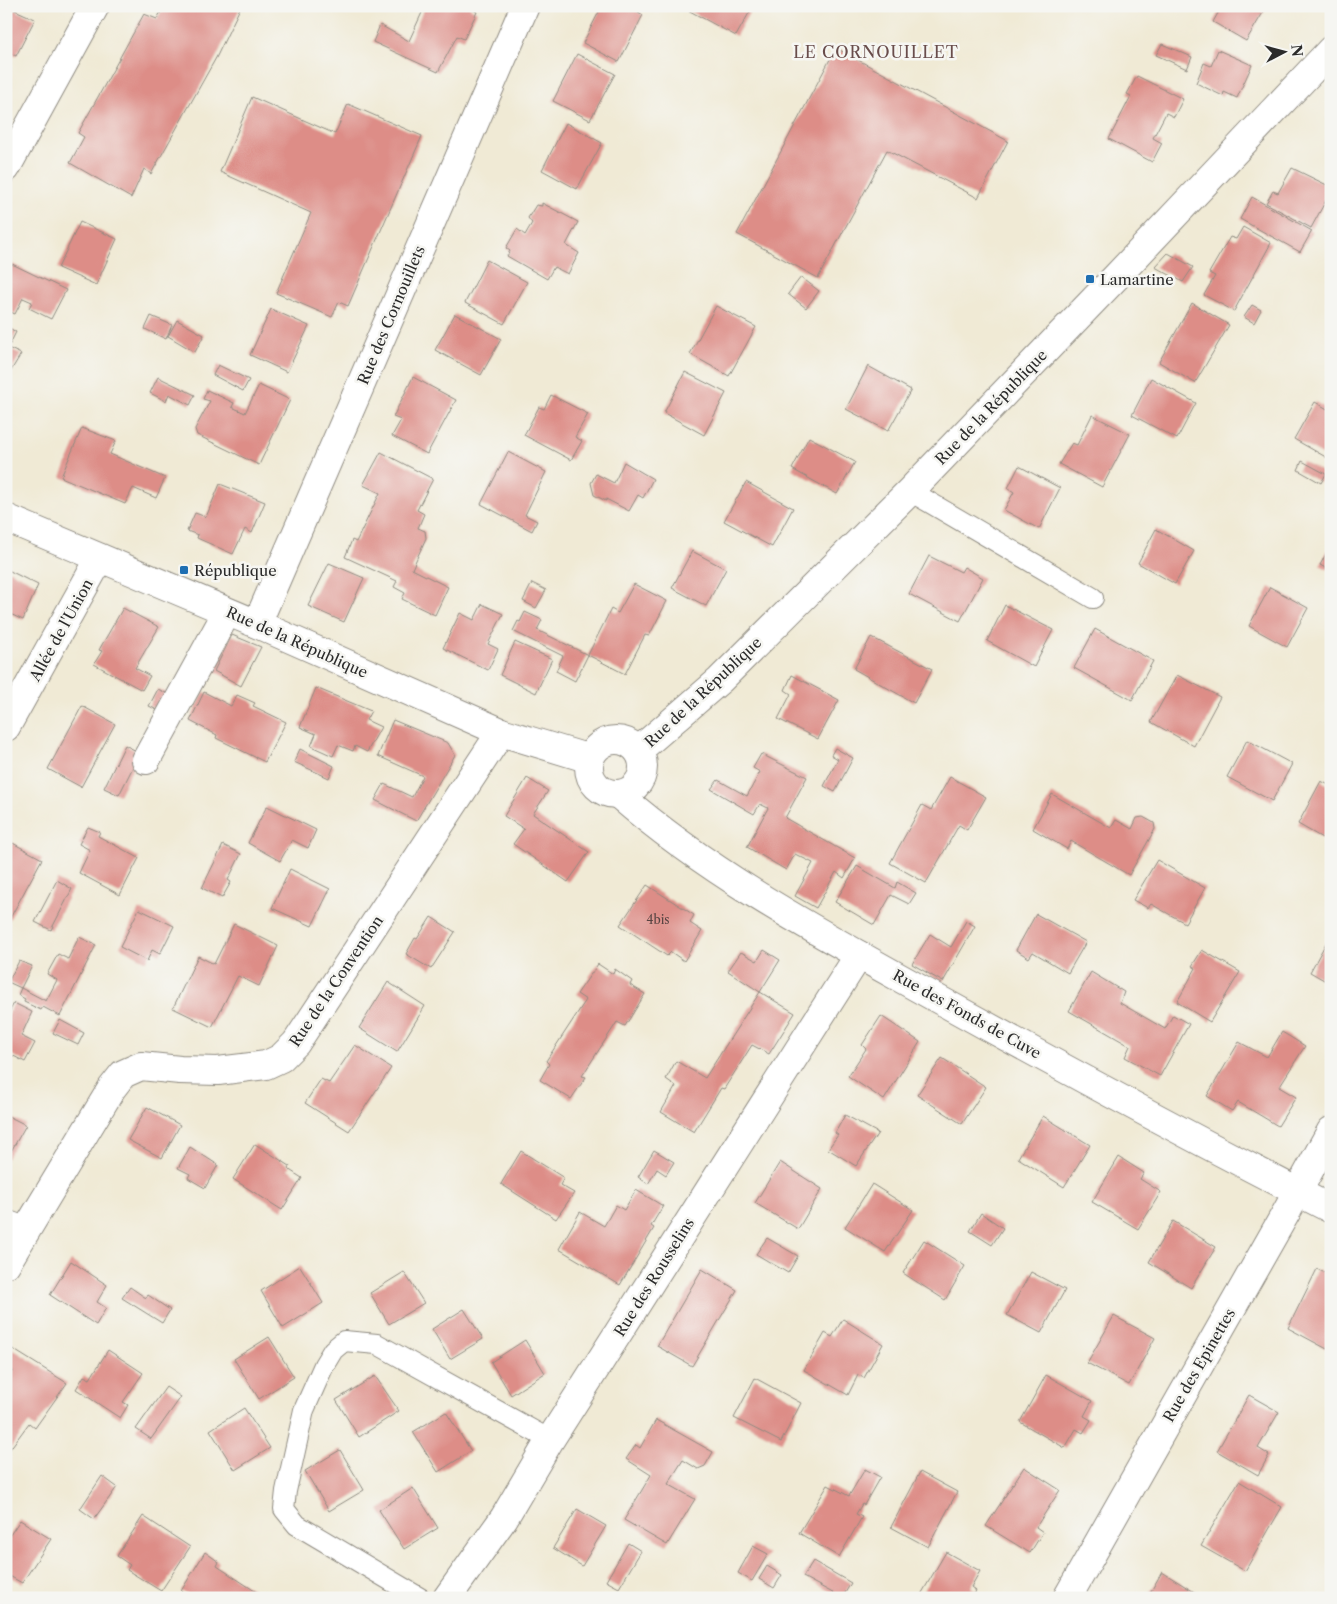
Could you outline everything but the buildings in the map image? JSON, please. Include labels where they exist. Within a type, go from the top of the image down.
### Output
[{"type":"street","points":[[6,168],[95,6]]},
{"type":"street","name":"Rue des Cornouillets","points":[[257,624],[526,6]]},
{"type":"street","name":"Rue de la République","points":[[638,751],[720,680],[910,491],[1331,50]]},
{"type":"street","name":"Rue de la République","points":[[6,518],[257,624],[501,732],[590,759]]},
{"type":"street","name":"Allée de l'Union","points":[[6,727],[100,558]]},
{"type":"street","points":[[146,760],[227,612]]},
{"type":"street","name":"Rue de la Convention","points":[[6,1264],[17,1224],[123,1074],[141,1066],[218,1071],[266,1065],[282,1058],[296,1043],[501,732]]},
{"type":"street","points":[[616,740],[625,741],[638,751],[643,760],[643,769],[641,778],[636,786],[628,792],[619,795],[602,791],[595,785],[590,777],[589,768],[590,759],[594,751],[607,741],[616,740]]},
{"type":"street","name":"Rue des Fonds de Cuve","points":[[619,795],[654,825],[758,896],[859,955],[1051,1061],[1331,1209]]},
{"type":"street","name":"Rue des Rousselins","points":[[447,1598],[504,1518],[550,1440],[859,955]]},
{"type":"street","name":"Rue des Epinettes","points":[[1067,1598],[1298,1192],[1331,1130]]},
{"type":"lane","points":[[910,491],[1093,598]]},
{"type":"lane","points":[[420,1598],[296,1526],[284,1509],[286,1490],[304,1410],[324,1365],[333,1350],[344,1341],[377,1344],[550,1440]]},
{"type":"place","name":"Lamartine","points":[[1090,279]]},
{"type":"place","name":"République","points":[[184,570]]},
{"type":"district","name":"LE CORNOUILLET","points":[[876,52]]}]
